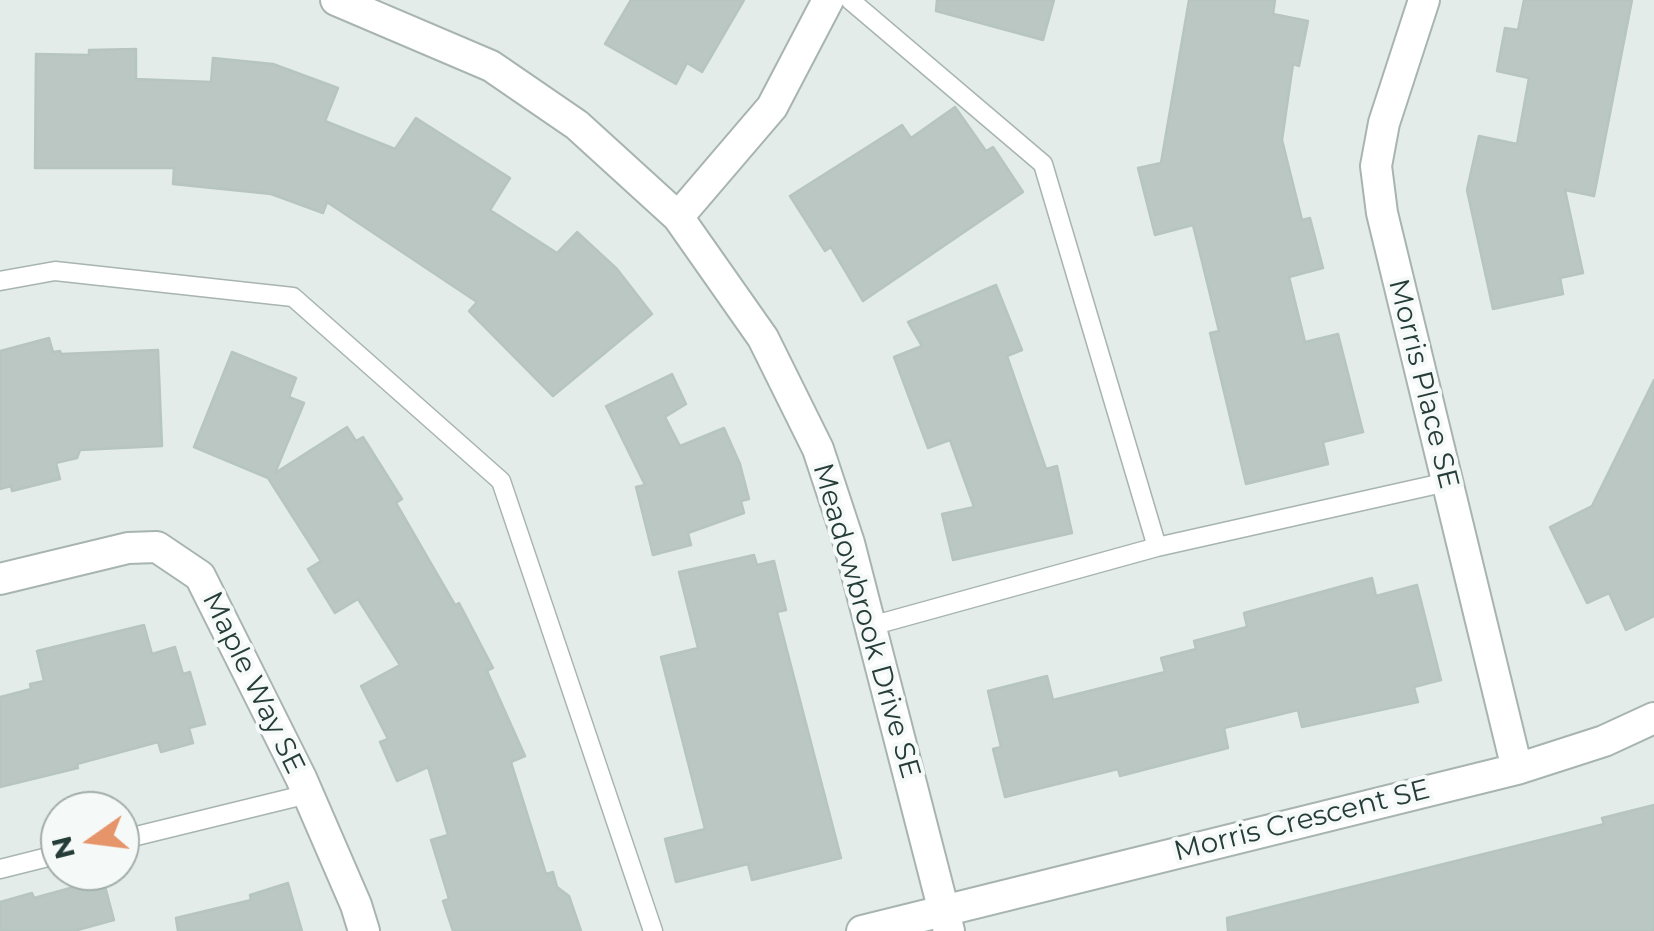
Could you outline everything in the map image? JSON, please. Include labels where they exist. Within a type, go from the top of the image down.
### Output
[{"type":"street","name":"Meadowbrook Drive SE","points":[[336,0],[490,66],[577,125],[678,216],[763,338],[818,449],[849,543],[947,920]]},
{"type":"street","points":[[678,216],[772,107],[828,0]]},
{"type":"street","name":"Morris Place SE","points":[[1424,0],[1384,123],[1376,166],[1382,214],[1516,769]]},
{"type":"street","name":"Maple Way SE","points":[[0,579],[128,548],[157,547],[200,576],[308,794],[364,931]]},
{"type":"street","name":"Morris Crescent SE","points":[[862,931],[947,920],[1516,769],[1604,741],[1654,718]]},
{"type":"lane","points":[[850,0],[1044,164],[1157,548]]},
{"type":"lane","points":[[0,281],[55,270],[294,297],[501,482],[652,931]]},
{"type":"lane","points":[[871,626],[1157,548],[1447,482]]},
{"type":"lane","points":[[140,835],[308,794]]},
{"type":"lane","points":[[0,869],[40,859]]},
{"type":"building","points":[[631,0],[744,0],[702,72],[687,63],[676,84],[605,44]]},
{"type":"building","points":[[937,0],[1054,0],[1043,40],[936,11]]},
{"type":"building","points":[[1189,0],[1275,0],[1273,14],[1308,21],[1299,66],[1293,64],[1282,140],[1302,220],[1310,218],[1323,268],[1289,277],[1305,342],[1338,334],[1363,432],[1323,442],[1328,464],[1246,484],[1210,333],[1219,331],[1193,225],[1155,235],[1138,168],[1161,163]]},
{"type":"building","points":[[1524,0],[1632,0],[1594,196],[1565,190],[1583,273],[1560,278],[1563,294],[1493,309],[1467,190],[1479,136],[1517,144],[1529,78],[1497,71],[1505,28],[1518,30]]},
{"type":"building","points":[[136,49],[136,79],[211,82],[213,58],[273,64],[338,88],[325,121],[395,149],[416,118],[510,178],[490,210],[557,253],[577,232],[617,269],[652,314],[553,396],[469,311],[477,302],[327,202],[323,213],[271,194],[173,184],[174,168],[35,168],[36,54],[89,55],[89,50]]},
{"type":"building","points":[[955,107],[986,151],[993,147],[1023,192],[863,301],[831,247],[825,251],[790,196],[902,125],[911,138]]},
{"type":"building","points":[[996,285],[1022,350],[1007,356],[1046,469],[1057,466],[1072,533],[953,560],[942,514],[974,507],[950,440],[928,448],[894,357],[922,346],[908,322]]},
{"type":"building","points":[[49,338],[53,352],[61,354],[158,350],[162,446],[80,450],[77,458],[56,463],[60,479],[12,491],[11,486],[0,489],[0,351]]},
{"type":"building","points":[[232,352],[296,378],[289,397],[304,403],[275,473],[347,427],[356,441],[363,437],[402,499],[396,503],[455,605],[459,603],[493,668],[487,671],[525,756],[511,762],[546,874],[553,872],[557,887],[569,896],[581,931],[453,931],[443,901],[449,899],[431,840],[448,835],[428,767],[397,781],[380,742],[388,739],[361,686],[400,665],[358,599],[335,613],[308,569],[321,561],[268,478],[194,447]]},
{"type":"building","points":[[672,374],[686,404],[665,417],[680,446],[724,428],[740,464],[749,499],[741,501],[744,513],[688,533],[691,545],[653,555],[636,487],[645,485],[606,406]]},
{"type":"building","points":[[1654,380],[1654,616],[1626,630],[1609,593],[1587,603],[1550,527],[1592,506]]},
{"type":"building","points":[[754,555],[757,565],[774,561],[786,610],[777,612],[841,858],[752,880],[748,864],[676,882],[665,839],[705,829],[661,657],[698,648],[679,572]]},
{"type":"building","points":[[1372,578],[1376,596],[1417,585],[1441,680],[1414,687],[1418,702],[1302,727],[1298,710],[1224,728],[1228,748],[1120,776],[1118,769],[1005,797],[993,749],[1001,747],[988,691],[1047,676],[1053,700],[1165,672],[1161,658],[1196,649],[1194,641],[1247,627],[1244,613]]},
{"type":"building","points":[[144,625],[152,654],[175,647],[183,674],[190,672],[205,724],[189,728],[193,743],[161,752],[158,742],[77,764],[78,768],[0,787],[0,697],[31,689],[30,684],[44,681],[37,651]]},
{"type":"building","points":[[1654,805],[1654,931],[1228,931],[1227,918],[1604,824],[1602,818]]},
{"type":"building","points":[[288,883],[302,931],[178,931],[176,918],[251,900],[250,895]]},
{"type":"building","points":[[59,891],[106,891],[114,920],[74,931],[0,931],[0,902],[32,893],[34,898]]}]
